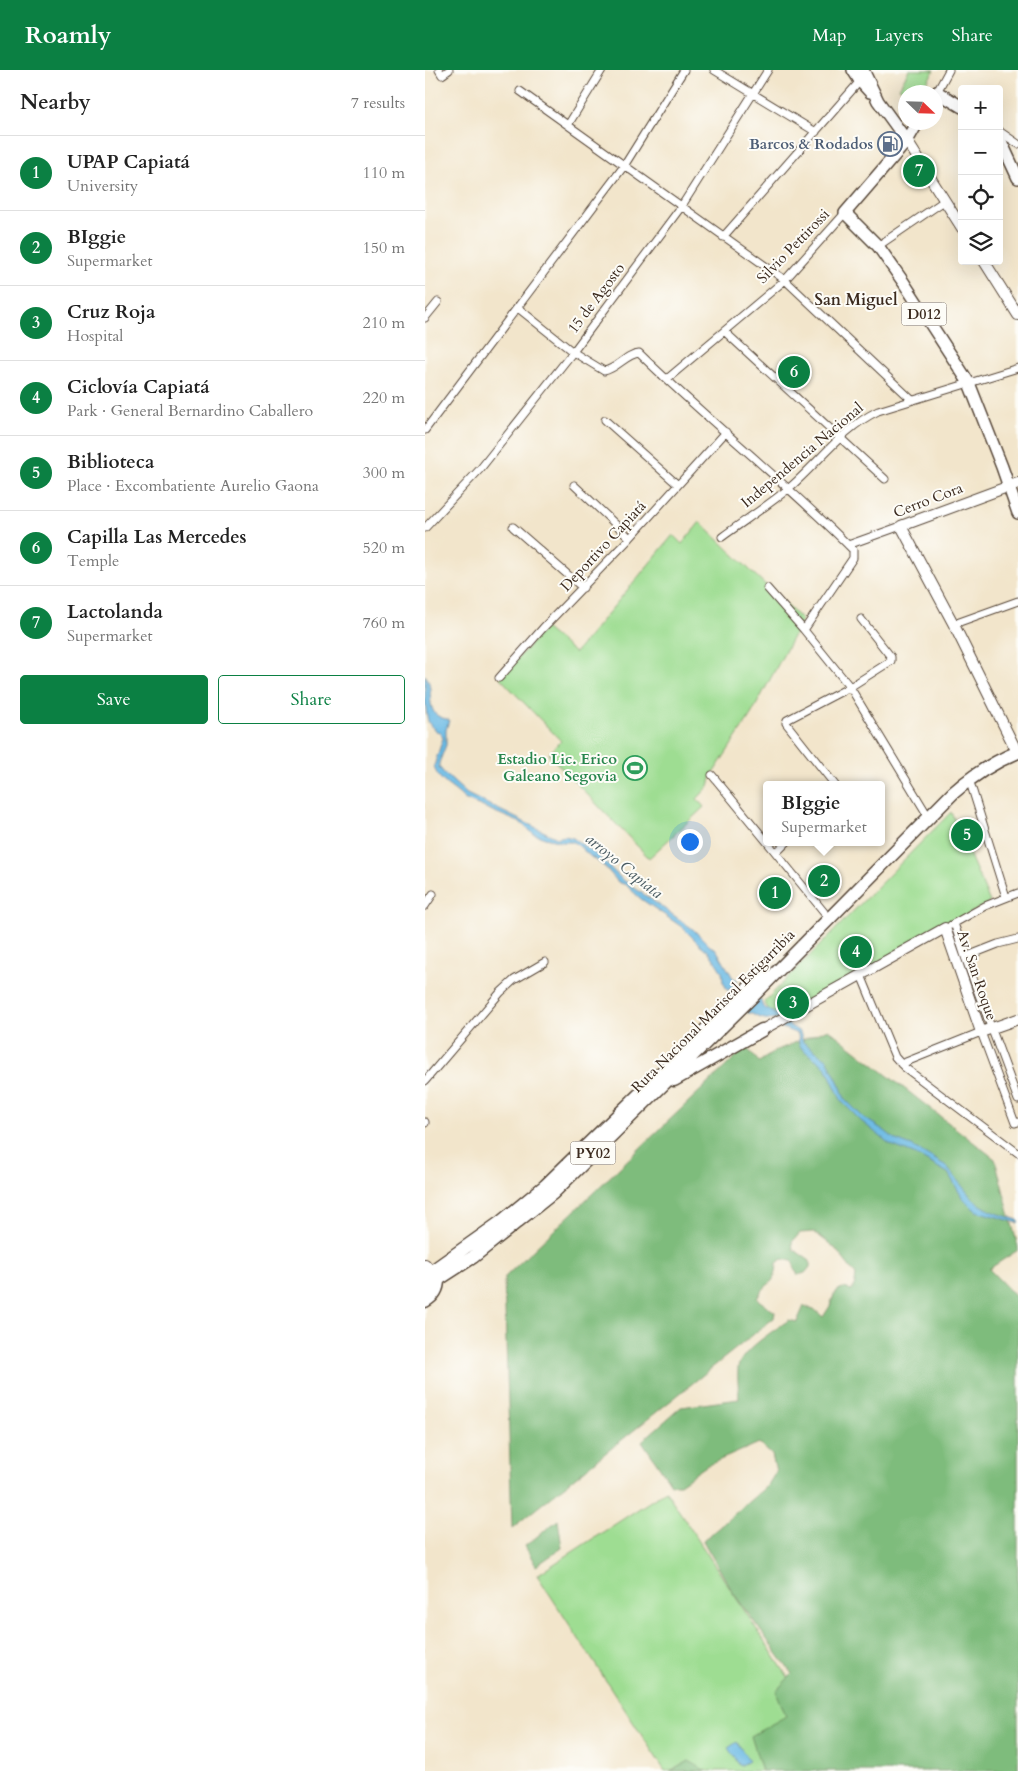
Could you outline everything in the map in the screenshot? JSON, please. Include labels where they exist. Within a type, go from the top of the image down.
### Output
[{"type":"highway","name":"Ruta Nacional Mariscal Estigarribia","points":[[430,1273],[473,1257],[553,1193],[655,1092],[755,988],[969,779],[1017,747]]},
{"type":"highway","name":"Ruta Nacional Mariscal Estigarribia","points":[[755,988],[824,912],[965,773],[991,757],[1017,747]]},
{"type":"highway","name":"Ruta Nacional Mariscal Estigarribia","points":[[425,1288],[430,1273],[501,1222],[545,1186],[734,1009]]},
{"type":"highway","points":[[655,1092],[762,1030]]},
{"type":"highway","points":[[425,1301],[432,1297],[436,1290],[430,1273]]},
{"type":"main road","points":[[853,70],[864,74],[907,141]]},
{"type":"main road","points":[[943,97],[958,106]]},
{"type":"main road","name":"Silvio Pettirossi","points":[[845,213],[907,141],[913,130]]},
{"type":"main road","points":[[1003,146],[1018,178]]},
{"type":"main road","name":"D012","points":[[845,213],[878,246],[905,283],[969,383],[1013,484],[1018,513]]},
{"type":"street","points":[[439,70],[442,75],[449,70]]},
{"type":"street","points":[[568,125],[602,70]]},
{"type":"street","points":[[426,427],[624,166],[684,70]]},
{"type":"street","points":[[714,70],[816,132]]},
{"type":"street","name":"15 de Agosto","points":[[425,528],[481,468],[573,352],[681,207],[768,70]]},
{"type":"street","points":[[941,85],[949,70]]},
{"type":"street","points":[[723,237],[816,132],[864,74]]},
{"type":"street","points":[[520,91],[785,280],[912,400]]},
{"type":"street","points":[[1003,134],[1018,144]]},
{"type":"street","points":[[907,141],[958,222]]},
{"type":"street","points":[[878,246],[944,201]]},
{"type":"street","name":"Silvio Pettirossi","points":[[667,379],[785,280],[845,213]]},
{"type":"street","points":[[987,265],[1018,315]]},
{"type":"street","points":[[1011,302],[1018,293]]},
{"type":"street","points":[[425,318],[438,302]]},
{"type":"street","points":[[518,308],[573,352],[604,371],[609,370],[633,354],[639,353],[789,488],[853,550],[853,558],[805,630]]},
{"type":"street","points":[[724,331],[885,479]]},
{"type":"street","name":"Independencia Nacional","points":[[723,537],[789,488],[840,438],[867,416],[912,400],[1018,368]]},
{"type":"street","points":[[605,420],[678,485]]},
{"type":"street","name":"Deportivo Capiatá","points":[[499,678],[543,628],[630,538],[726,432]]},
{"type":"street","name":"Cerro Cora","points":[[848,546],[1013,484]]},
{"type":"street","points":[[574,485],[630,538]]},
{"type":"street","points":[[901,526],[1017,747]]},
{"type":"street","points":[[513,527],[583,588]]},
{"type":"street","points":[[767,588],[805,630],[850,687],[925,811]]},
{"type":"street","points":[[954,624],[1018,601]]},
{"type":"street","points":[[832,781],[786,722],[891,662],[891,659],[861,619]]},
{"type":"street","points":[[712,775],[763,837]]},
{"type":"street","points":[[969,779],[1006,897]]},
{"type":"street","points":[[770,846],[824,912]]},
{"type":"street","points":[[776,853],[783,846]]},
{"type":"street","points":[[762,1030],[964,917],[1018,893]]},
{"type":"street","points":[[425,906],[433,894]]},
{"type":"street","points":[[949,926],[965,957],[1015,1123],[1018,1122]]},
{"type":"street","name":"Av. San Roque","points":[[949,926],[986,1030]]},
{"type":"street","points":[[965,957],[998,944],[1018,939]]},
{"type":"street","points":[[425,1081],[514,980],[545,962]]},
{"type":"street","points":[[861,975],[895,1057],[901,1064],[1018,1152]]},
{"type":"street","points":[[901,1064],[1018,1019]]},
{"type":"street","points":[[986,1030],[1018,1100]]},
{"type":"green space","points":[[909,70],[934,70],[926,85],[901,85]]},
{"type":"green space","points":[[700,522],[802,620],[752,713],[712,775],[709,786],[697,799],[704,807],[649,858],[548,754],[561,741],[500,678],[545,628],[575,653],[673,535],[682,544]]},
{"type":"green space","points":[[951,812],[990,902],[775,1020],[764,1002]]},
{"type":"green space","points":[[828,1029],[995,1159],[1018,1247],[1018,1250],[989,1269],[1018,1299],[1018,1771],[762,1771],[751,1736],[786,1716],[776,1691],[792,1674],[734,1594],[703,1541],[768,1485],[776,1472],[772,1455],[759,1443],[706,1466],[680,1484],[671,1484],[642,1441],[681,1407],[739,1399],[738,1368],[740,1361],[752,1348],[789,1320],[797,1322],[804,1306],[814,1309],[823,1317],[830,1306],[835,1292],[842,1288],[852,1290],[856,1275],[834,1247],[814,1232],[800,1233],[792,1242],[793,1249],[810,1261],[810,1267],[805,1273],[798,1275],[792,1261],[782,1259],[777,1263],[775,1276],[757,1299],[775,1312],[774,1318],[512,1528],[504,1278],[746,1047],[759,1062],[775,1051]]},
{"type":"green space","points":[[666,1491],[826,1735],[771,1771],[665,1771],[537,1575]]},
{"type":"green space","points":[[558,1520],[562,1548],[536,1566],[525,1546]]},
{"type":"green space","points":[[689,1761],[706,1771],[671,1771]]},
{"type":"water","points":[[425,675],[428,680],[434,712],[439,717],[449,720],[446,730],[446,745],[439,763],[439,767],[444,773],[467,794],[557,838],[565,836],[573,838],[598,856],[622,879],[693,929],[710,946],[716,949],[733,978],[738,980],[728,991],[723,982],[722,972],[710,953],[682,927],[641,899],[626,885],[618,882],[606,868],[579,846],[573,842],[562,842],[534,834],[521,823],[464,799],[439,777],[434,766],[443,738],[430,725],[428,719],[425,700]]},
{"type":"water","points":[[760,999],[763,1007],[782,1017],[766,1019],[746,1012]]},
{"type":"water","points":[[786,1023],[800,1032],[803,1042],[827,1059],[845,1099],[863,1117],[896,1140],[912,1146],[945,1165],[972,1198],[993,1212],[1018,1220],[1018,1223],[976,1211],[963,1199],[948,1173],[916,1155],[891,1145],[861,1121],[842,1102],[826,1067],[802,1049],[799,1044],[798,1034],[780,1027]]},
{"type":"water","points":[[737,1742],[749,1761],[740,1766],[728,1748]]},
{"type":"place","name":"Barcos & Rodados","points":[[890,144]]},
{"type":"place","name":"Lactolanda","points":[[919,171]]},
{"type":"place","name":"Capilla Las Mercedes","points":[[794,372]]},
{"type":"place","name":"Estadio Lic. Erico Galeano Segovia","points":[[635,768]]},
{"type":"place","name":"Biblioteca","points":[[967,835]]},
{"type":"place","name":"BIggie","points":[[824,881]]},
{"type":"place","name":"UPAP Capiatá","points":[[775,893]]},
{"type":"place","name":"Ciclovía Capiatá","points":[[856,952]]},
{"type":"place","name":"Cruz Roja","points":[[793,1003]]},
{"type":"district","name":"San Miguel","points":[[856,300]]},
{"type":"water label","name":"arroyo Capiata","points":[[624,866]]}]
